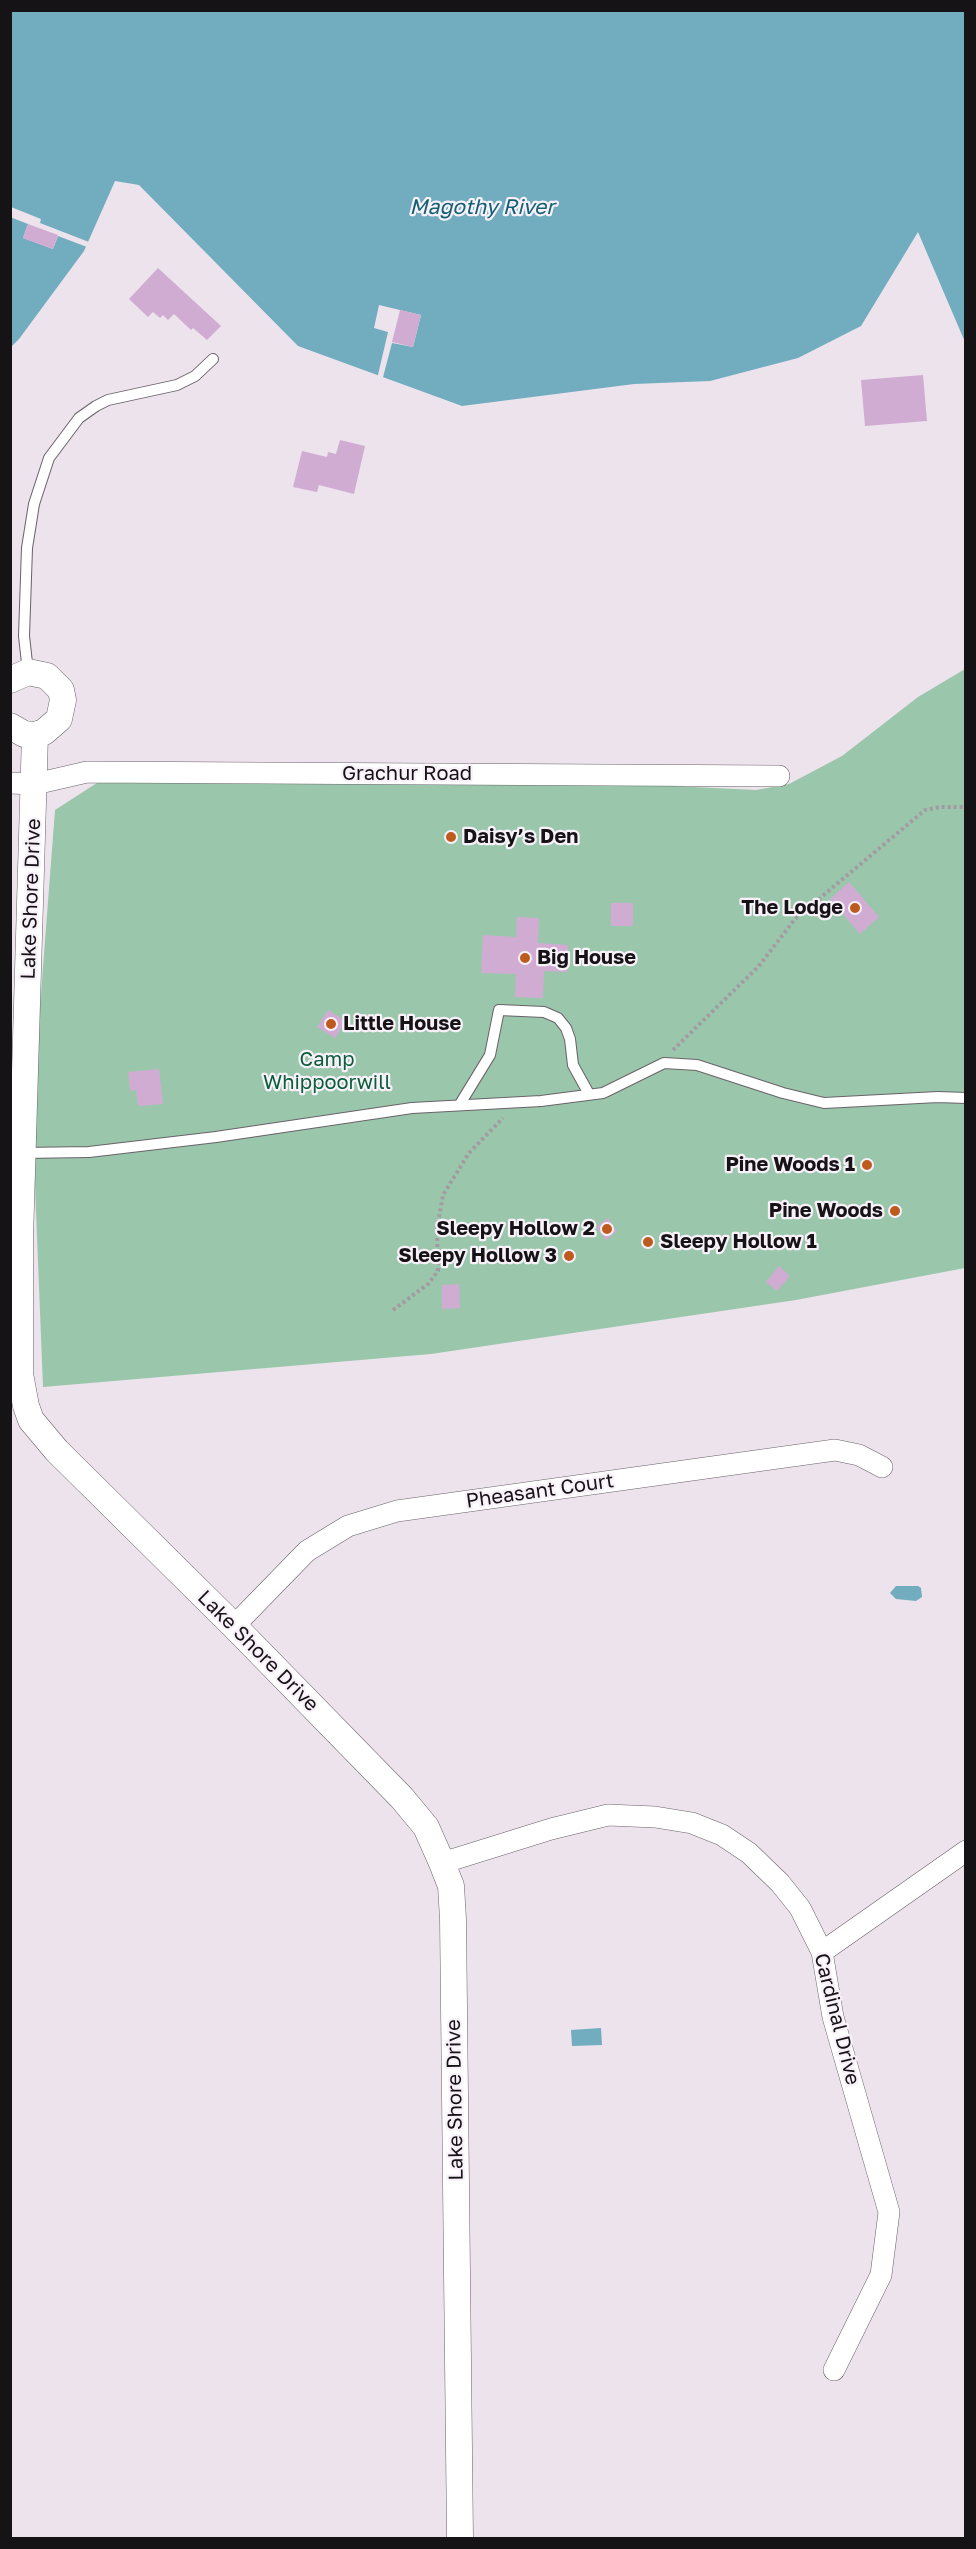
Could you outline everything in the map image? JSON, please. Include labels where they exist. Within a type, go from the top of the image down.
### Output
[{"type":"street","points":[[10,726],[24,734],[35,735],[53,727],[59,719],[63,700],[61,690],[47,676],[19,676]]},
{"type":"street","name":"Lake Shore Drive","points":[[35,735],[23,784],[17,1073],[20,1374],[26,1419],[234,1626],[402,1798],[426,1827],[451,1886],[460,2538]]},
{"type":"street","name":"Grachur Road","points":[[23,784],[87,772],[779,776]]},
{"type":"street","name":"Pheasant Court","points":[[234,1626],[307,1551],[348,1526],[397,1511],[834,1450],[859,1455],[882,1467]]},
{"type":"street","name":"Cardinal Drive","points":[[442,1863],[551,1829],[608,1815],[655,1817],[692,1823],[722,1835],[749,1853],[780,1883],[800,1908],[822,1952],[833,2017],[889,2212],[881,2275],[834,2370]]},
{"type":"street","points":[[822,1952],[966,1851]]},
{"type":"lane","points":[[19,676],[24,636],[27,548],[34,504],[49,458],[79,418],[96,406],[108,400],[177,385],[195,376],[213,359]]},
{"type":"lane","points":[[460,1104],[490,1055],[499,1010],[544,1012],[558,1018],[566,1028],[570,1039],[573,1065],[589,1094]]},
{"type":"lane","points":[[18,1162],[216,1137],[353,1115],[603,1093],[664,1063],[697,1065],[783,1093],[824,1103],[938,1097],[966,1098]]},
{"type":"path","points":[[650,1070],[682,1043],[758,967],[795,919],[926,810],[940,807],[966,807]]},
{"type":"path","points":[[393,1310],[428,1284],[438,1271],[437,1229],[443,1195],[469,1154],[519,1102]]},
{"type":"green space","name":"Camp Whippoorwill","points":[[965,669],[965,1268],[796,1300],[431,1354],[43,1387],[32,1111],[55,810],[100,781],[631,784],[756,790],[789,784],[842,756],[918,697]]},
{"type":"water","name":"Magothy River","points":[[11,11],[965,11],[965,342],[918,232],[861,326],[798,358],[710,381],[634,384],[462,406],[298,346],[139,185],[115,181],[84,251],[11,347]]},
{"type":"water","points":[[896,1586],[918,1586],[921,1588],[922,1597],[916,1601],[896,1599],[890,1593]]},
{"type":"water","points":[[601,2028],[602,2045],[572,2046],[571,2030]]},
{"type":"pier","points":[[11,207],[41,219],[40,223],[89,242],[87,247],[58,236],[53,249],[23,238],[28,224],[10,217]]},
{"type":"pier","points":[[379,305],[421,315],[413,347],[392,343],[382,381],[377,379],[388,332],[374,328]]},
{"type":"building","points":[[28,224],[58,235],[53,249],[23,238]]},
{"type":"building","points":[[158,268],[221,326],[207,340],[193,328],[191,330],[174,314],[168,320],[163,315],[160,318],[153,312],[148,317],[129,299]]},
{"type":"building","points":[[400,310],[421,315],[413,347],[392,342]]},
{"type":"building","points":[[923,375],[927,421],[865,426],[861,380]]},
{"type":"building","points":[[340,440],[365,446],[354,494],[319,485],[317,492],[293,487],[302,451],[327,457],[328,452],[336,454]]},
{"type":"building","name":"The Lodge","points":[[849,882],[879,917],[860,934],[830,899]]},
{"type":"building","points":[[611,903],[633,903],[633,926],[611,926]]},
{"type":"building","name":"Big House","points":[[517,917],[539,918],[538,943],[568,945],[567,972],[544,971],[543,998],[515,997],[516,974],[481,973],[483,935],[516,937]]},
{"type":"building","name":"Little House","points":[[328,1010],[346,1021],[335,1038],[317,1027]]},
{"type":"building","points":[[159,1069],[163,1104],[138,1106],[136,1090],[130,1091],[128,1072]]},
{"type":"building","name":"Sleepy Hollow 2","points":[[608,1218],[617,1231],[606,1240],[596,1227]]},
{"type":"building","points":[[779,1266],[790,1276],[777,1291],[766,1282]]},
{"type":"building","points":[[459,1284],[460,1308],[442,1309],[442,1285]]},
{"type":"place","name":"Daisy’s Den","points":[[451,837]]},
{"type":"place","name":"The Lodge","points":[[855,908]]},
{"type":"place","name":"Big House","points":[[525,958]]},
{"type":"place","name":"Little House","points":[[331,1024]]},
{"type":"place","name":"Pine Woods 1","points":[[867,1165]]},
{"type":"place","name":"Pine Woods","points":[[895,1211]]},
{"type":"place","name":"Sleepy Hollow 2","points":[[607,1229]]},
{"type":"place","name":"Sleepy Hollow 1","points":[[648,1242]]},
{"type":"place","name":"Sleepy Hollow 3","points":[[569,1256]]}]
